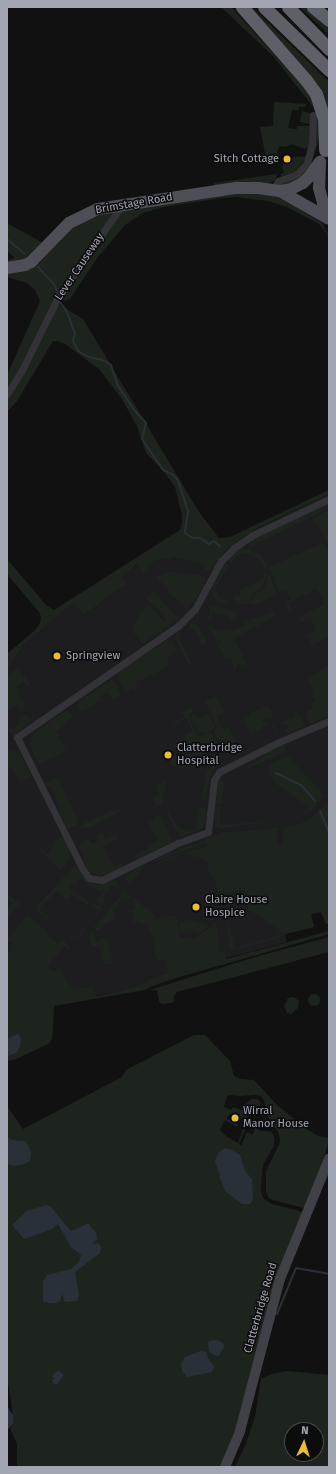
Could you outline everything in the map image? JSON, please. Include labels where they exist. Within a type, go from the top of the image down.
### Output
[{"type":"highway","points":[[242,7],[306,80],[316,94],[324,118],[325,152]]},
{"type":"highway","points":[[264,7],[329,70]]},
{"type":"highway","points":[[288,7],[329,49]]},
{"type":"highway","points":[[313,7],[329,20]]},
{"type":"main road","name":"Brimstage Road","points":[[7,268],[24,265],[31,262],[69,223],[98,209],[236,188],[276,190],[291,189],[303,183],[325,152]]},
{"type":"main road","points":[[325,152],[319,188],[323,203],[329,213]]},
{"type":"main road","name":"Brimstage Road","points":[[276,190],[329,219]]},
{"type":"main road","name":"Clatterbridge Road","points":[[225,1467],[240,1431],[280,1279],[329,1159]]},
{"type":"street","points":[[276,190],[278,181],[297,174],[306,163],[312,143],[313,115]]},
{"type":"street","name":"Lever Causeway","points":[[7,394],[21,372],[59,295],[122,205]]},
{"type":"street","points":[[329,499],[254,535],[234,548],[221,561],[195,609],[181,623],[17,737],[82,868],[90,878],[102,880],[178,843],[208,832],[214,780],[219,772],[279,742],[329,721]]},
{"type":"shaded area","points":[[221,7],[231,7],[317,101],[320,133],[318,143],[311,165],[304,176],[296,182],[282,185],[281,183],[305,168],[315,114],[314,108],[273,56]]},
{"type":"shaded area","points":[[246,7],[252,7],[329,82],[329,118],[320,90]]},
{"type":"shaded area","points":[[300,7],[309,7],[329,24],[329,35]]},
{"type":"shaded area","points":[[274,102],[306,104],[305,107],[299,107],[299,110],[292,110],[288,128],[297,129],[297,126],[310,126],[309,146],[305,149],[291,144],[286,147],[280,146],[277,152],[279,162],[267,164],[260,127],[273,126]]},
{"type":"shaded area","points":[[302,111],[310,113],[310,124],[300,122]]},
{"type":"shaded area","points":[[308,156],[295,172],[281,176],[281,174],[284,173],[282,167],[284,163],[293,162],[292,157]]},
{"type":"shaded area","points":[[277,174],[275,180],[270,183],[214,187],[214,183]]},
{"type":"shaded area","points":[[237,191],[277,195],[322,223],[329,236],[329,241],[327,234],[319,224],[287,207],[268,201],[236,197],[164,207],[143,213],[125,225],[97,258],[70,299],[65,301],[61,298],[62,296],[105,239],[98,233],[64,283],[23,364],[7,389],[7,375],[40,301],[35,290],[27,283],[7,277],[7,272],[33,266],[40,262],[67,231],[99,213]]},
{"type":"shaded area","points":[[7,223],[43,243],[27,259],[7,264],[7,260],[15,258],[7,251]]},
{"type":"shaded area","points":[[58,304],[83,319],[199,512],[219,538],[230,537],[329,490],[329,494],[255,529],[241,538],[225,551],[210,571],[204,570],[205,564],[173,557],[172,559],[161,559],[154,561],[147,565],[149,568],[143,573],[137,564],[123,577],[128,583],[84,615],[73,603],[23,645],[12,663],[7,668],[7,654],[34,631],[39,625],[41,619],[40,613],[7,574],[7,559],[46,605],[54,610],[180,530],[182,523],[182,515],[175,487],[163,470],[146,453],[137,426],[122,399],[99,369],[65,344],[58,341],[53,341],[17,401],[7,412],[7,397]]},
{"type":"shaded area","name":"Clatterbridge Hospital","points":[[329,494],[329,923],[326,924],[321,912],[311,914],[314,927],[285,934],[287,942],[151,978],[144,983],[118,992],[7,1010],[7,668],[12,663],[23,645],[73,602],[84,615],[128,583],[123,577],[137,564],[243,535]]},
{"type":"shaded area","points":[[329,504],[329,508],[251,546],[251,541],[254,538]]},
{"type":"shaded area","points":[[329,510],[329,546],[313,518]]},
{"type":"shaded area","points":[[323,543],[329,550],[329,637],[312,645],[307,635],[316,630],[310,619],[300,623],[299,617],[324,604],[322,600],[324,599],[320,592],[318,593],[316,589],[288,603],[292,610],[286,609],[287,602],[291,600],[286,590],[279,593],[269,567]]},
{"type":"shaded area","points":[[244,548],[261,555],[267,567],[265,569],[258,558],[244,553],[239,554],[230,564],[228,559],[238,549]]},
{"type":"shaded area","points":[[226,561],[228,566],[214,591],[218,593],[217,597],[225,601],[228,597],[228,601],[224,603],[213,597],[212,592],[214,584],[222,570],[221,568]]},
{"type":"shaded area","points":[[171,572],[197,574],[205,578],[205,585],[187,609],[169,593],[170,592],[156,577]]},
{"type":"shaded area","points":[[262,573],[267,574],[264,585],[251,596],[249,604],[240,605],[235,603],[234,596],[242,593],[240,590],[264,578]]},
{"type":"shaded area","points":[[268,574],[270,575],[277,594],[256,604],[251,604],[252,597],[265,587]]},
{"type":"shaded area","points":[[153,591],[178,618],[143,644],[134,633],[133,628],[139,614],[149,605],[164,621],[167,620],[146,598]]},
{"type":"shaded area","points":[[211,606],[233,610],[236,613],[236,619],[230,620],[230,616],[212,613],[211,620],[208,622]]},
{"type":"shaded area","points":[[275,612],[274,617],[234,638],[248,667],[238,663],[235,670],[230,658],[225,660],[218,645],[222,636],[228,630],[234,631],[244,626],[245,622]]},
{"type":"shaded area","points":[[191,623],[198,625],[207,643],[202,645],[193,628],[189,630]]},
{"type":"shaded area","points":[[211,623],[211,628],[226,630],[217,643],[208,626]]},
{"type":"shaded area","points":[[179,632],[182,634],[178,636],[191,662],[188,664],[175,637],[176,633]]},
{"type":"shaded area","points":[[170,638],[177,651],[167,658],[170,666],[136,682],[137,684],[135,686],[137,689],[134,691],[132,688],[126,691],[118,677],[120,671]]},
{"type":"shaded area","points":[[329,666],[329,715],[310,724],[305,713],[313,709],[311,704],[316,701],[312,694],[314,693],[305,675],[308,677]]},
{"type":"shaded area","points":[[17,668],[30,683],[28,685],[24,681],[17,687],[19,690],[16,692],[26,705],[21,709],[17,705],[9,711],[7,709],[7,676]]},
{"type":"shaded area","points":[[111,680],[115,682],[121,695],[113,699],[108,693],[99,697],[101,701],[81,711],[78,705],[80,701]]},
{"type":"shaded area","points":[[215,696],[224,712],[217,716],[223,730],[229,727],[236,741],[225,746],[224,744],[222,745],[213,731],[217,727],[205,702]]},
{"type":"shaded area","points":[[268,705],[274,717],[262,719],[262,722],[273,724],[277,732],[276,733],[271,724],[250,734],[243,720],[250,717],[249,714]]},
{"type":"shaded area","points":[[192,708],[194,712],[188,715],[198,737],[207,732],[212,733],[220,746],[206,744],[200,755],[189,761],[190,766],[186,765],[185,769],[173,766],[169,758],[171,757],[169,748],[173,756],[176,755],[178,759],[191,753],[183,736],[193,731],[186,718],[173,725],[172,723],[185,717],[182,712]]},
{"type":"shaded area","points":[[67,711],[71,713],[74,718],[66,721],[62,728],[56,731],[66,751],[38,764],[30,746],[31,738],[35,733],[60,714]]},
{"type":"shaded area","points":[[297,711],[306,726],[285,734],[284,729],[289,727],[287,724],[280,724],[294,717],[292,713]]},
{"type":"shaded area","points":[[208,713],[215,727],[211,731],[199,734],[190,717],[195,714],[197,718]]},
{"type":"shaded area","points":[[26,714],[32,721],[13,736],[8,730],[19,724],[18,721]]},
{"type":"shaded area","points":[[284,743],[286,746],[285,751],[248,769],[247,766],[260,760],[268,751]]},
{"type":"shaded area","points":[[13,748],[19,752],[26,764],[24,765],[28,768],[31,776],[19,782],[11,767],[7,770],[7,751]]},
{"type":"shaded area","points":[[289,757],[325,796],[312,809],[294,819],[220,828],[215,826],[215,805],[220,806],[220,825],[285,820],[295,818],[307,810],[309,807],[275,783],[270,773],[269,767],[274,762]]},
{"type":"shaded area","points":[[226,761],[227,762],[212,770],[206,800],[201,799],[207,770]]},
{"type":"shaded area","points":[[58,777],[79,821],[77,825],[68,829],[59,810],[60,807],[51,787],[47,786],[45,783]]},
{"type":"shaded area","points":[[218,778],[224,781],[221,804],[216,804]]},
{"type":"shaded area","points":[[166,780],[162,804],[157,806],[152,798],[159,795],[155,786]]},
{"type":"shaded area","points":[[329,802],[329,923],[326,924],[321,912],[311,914],[314,927],[285,934],[248,909],[242,891],[220,897],[216,884],[207,867],[209,863],[202,858],[183,854],[155,864],[181,853],[206,847],[205,843],[149,864],[177,850],[204,841],[224,832],[279,828],[277,843],[283,845],[283,828],[302,823],[311,818]]},
{"type":"shaded area","points":[[200,807],[205,808],[207,812],[202,829],[183,836],[178,834],[168,815],[168,811],[174,822],[181,828],[195,831]]},
{"type":"shaded area","points":[[120,808],[119,812],[91,827],[78,829],[85,823],[113,810],[114,812]]},
{"type":"shaded area","points":[[160,814],[171,837],[171,842],[139,859],[136,858],[133,856],[148,849],[147,846],[158,841],[149,823],[154,820],[153,818]]},
{"type":"shaded area","points":[[103,832],[105,839],[116,834],[118,839],[104,846],[114,867],[126,861],[121,868],[100,876],[87,869],[79,846],[81,842],[88,838],[92,844],[98,841],[95,834]]},
{"type":"shaded area","points":[[65,837],[71,855],[68,862],[61,870],[40,850],[41,849],[48,855],[52,850],[53,842]]},
{"type":"shaded area","points":[[75,865],[81,874],[87,878],[103,883],[115,880],[118,883],[117,888],[113,885],[103,897],[106,900],[102,906],[97,901],[102,893],[80,879],[75,886],[72,884],[69,888],[75,894],[81,896],[89,902],[87,905],[72,894],[67,899],[57,891],[40,907],[40,911],[52,921],[50,921],[37,910],[40,903]]},
{"type":"shaded area","points":[[143,866],[144,867],[129,884],[125,879],[128,874]]},
{"type":"shaded area","points":[[124,891],[154,914],[157,924],[157,919],[164,915],[175,916],[178,919],[180,937],[188,939],[195,938],[211,927],[213,922],[216,923],[220,951],[225,953],[226,959],[329,931],[329,934],[173,979],[145,990],[54,1006],[53,1030],[50,1043],[14,1060],[7,1061],[7,959],[13,942],[7,940],[27,915],[48,932],[46,934],[59,944],[63,940],[70,947],[71,951],[64,946],[48,967],[54,972],[58,968],[61,970],[69,984],[75,989],[93,987],[96,996],[118,992],[144,983],[151,978],[169,973],[166,959],[157,961],[152,940],[154,939],[148,927],[138,921],[131,922],[135,915],[133,912],[128,911],[135,909],[133,898],[119,902],[113,913],[115,920],[105,923],[99,931],[94,928]]},
{"type":"shaded area","points":[[8,895],[19,903],[20,908],[19,909],[16,907],[7,918],[7,909],[12,903],[7,898]]},
{"type":"shaded area","points":[[94,903],[102,908],[78,938],[71,938],[58,927],[72,937],[77,937],[99,910],[93,905]]},
{"type":"shaded area","points":[[189,920],[209,926],[198,934],[190,931],[180,934],[180,922]]},
{"type":"shaded area","points":[[228,924],[235,948],[281,935],[281,937],[234,950],[231,949],[229,943]]},
{"type":"shaded area","points":[[91,931],[95,933],[95,940],[98,941],[101,938],[107,937],[113,963],[104,965],[99,945],[92,947],[89,937]]},
{"type":"shaded area","points":[[329,937],[329,952],[177,992],[174,996],[174,1001],[171,1003],[162,1004],[159,1001],[157,990],[150,990],[248,959]]},
{"type":"shaded area","points":[[312,994],[316,994],[320,1000],[316,1006],[312,1006],[308,1002],[308,998]]},
{"type":"shaded area","points":[[294,997],[299,1001],[298,1008],[291,1014],[287,1013],[284,1006],[288,998]]},
{"type":"shaded area","points":[[18,1034],[21,1038],[20,1047],[16,1053],[8,1056],[7,1039]]},
{"type":"shaded area","points":[[194,1035],[205,1035],[230,1061],[234,1076],[240,1079],[254,1080],[278,1106],[308,1130],[318,1136],[329,1138],[323,1162],[304,1208],[273,1200],[268,1197],[266,1192],[266,1171],[279,1145],[280,1139],[278,1132],[267,1115],[264,1100],[261,1096],[256,1095],[227,1096],[224,1107],[231,1110],[233,1107],[241,1110],[244,1104],[252,1099],[257,1099],[260,1101],[261,1112],[250,1108],[246,1119],[229,1114],[227,1119],[238,1124],[237,1127],[225,1120],[220,1130],[226,1136],[238,1143],[243,1129],[245,1130],[239,1144],[241,1146],[247,1132],[253,1135],[255,1127],[261,1131],[271,1131],[274,1136],[274,1146],[264,1163],[262,1170],[261,1192],[263,1198],[272,1204],[303,1212],[236,1430],[220,1467],[17,1467],[17,1444],[10,1428],[14,1423],[9,1387],[7,1383],[7,1164],[9,1165],[24,1141],[13,1140],[7,1137],[7,1106],[23,1129],[122,1077],[126,1070]]},
{"type":"shaded area","points":[[7,1137],[13,1140],[24,1141],[28,1145],[31,1152],[30,1161],[14,1166],[7,1164]]},
{"type":"shaded area","points":[[225,1148],[240,1155],[245,1171],[252,1179],[253,1199],[250,1204],[242,1204],[225,1191],[219,1175],[221,1174],[219,1173],[215,1161],[218,1153]]},
{"type":"shaded area","points":[[46,1205],[51,1207],[71,1231],[89,1223],[91,1228],[96,1232],[97,1239],[92,1244],[98,1243],[101,1247],[100,1253],[75,1272],[79,1296],[77,1301],[65,1302],[62,1294],[60,1301],[56,1303],[43,1301],[43,1281],[47,1275],[71,1269],[79,1262],[81,1255],[71,1247],[58,1224],[52,1229],[24,1239],[12,1225],[27,1211]]},
{"type":"shaded area","points":[[218,1340],[223,1343],[224,1347],[219,1356],[209,1352],[208,1342]]},
{"type":"shaded area","points":[[201,1351],[206,1352],[209,1360],[214,1366],[212,1372],[187,1377],[182,1371],[181,1363],[185,1357]]},
{"type":"shaded area","points":[[59,1371],[64,1375],[56,1385],[53,1383],[52,1379],[55,1379],[52,1376]]},
{"type":"shaded area","points":[[287,1371],[329,1375],[329,1467],[235,1467],[245,1446],[255,1417],[261,1379],[272,1374]]},
{"type":"shaded area","points":[[7,1406],[13,1415],[14,1423],[7,1430]]},
{"type":"waterway","points":[[7,239],[25,254]]},
{"type":"waterway","points":[[38,267],[54,284],[57,291]]},
{"type":"waterway","points":[[60,302],[66,310],[75,333],[73,341],[78,351],[89,357],[102,360],[111,365],[118,386],[135,411],[146,423],[142,439],[163,470],[172,474],[178,480],[188,511],[185,533],[193,538],[200,538],[209,544],[214,541],[220,546]]},
{"type":"waterway","points":[[276,773],[301,785],[315,801]]},
{"type":"waterway","points":[[320,811],[329,832]]},
{"type":"waterway","points":[[277,1314],[296,1268],[329,1274]]},
{"type":"place","name":"Sitch Cottage","points":[[287,159]]},
{"type":"place","name":"Springview","points":[[57,656]]},
{"type":"place","name":"Clatterbridge Hospital","points":[[168,755]]},
{"type":"place","name":"Claire House Hospice","points":[[196,907]]},
{"type":"place","name":"Wirral Manor House","points":[[235,1118]]}]
